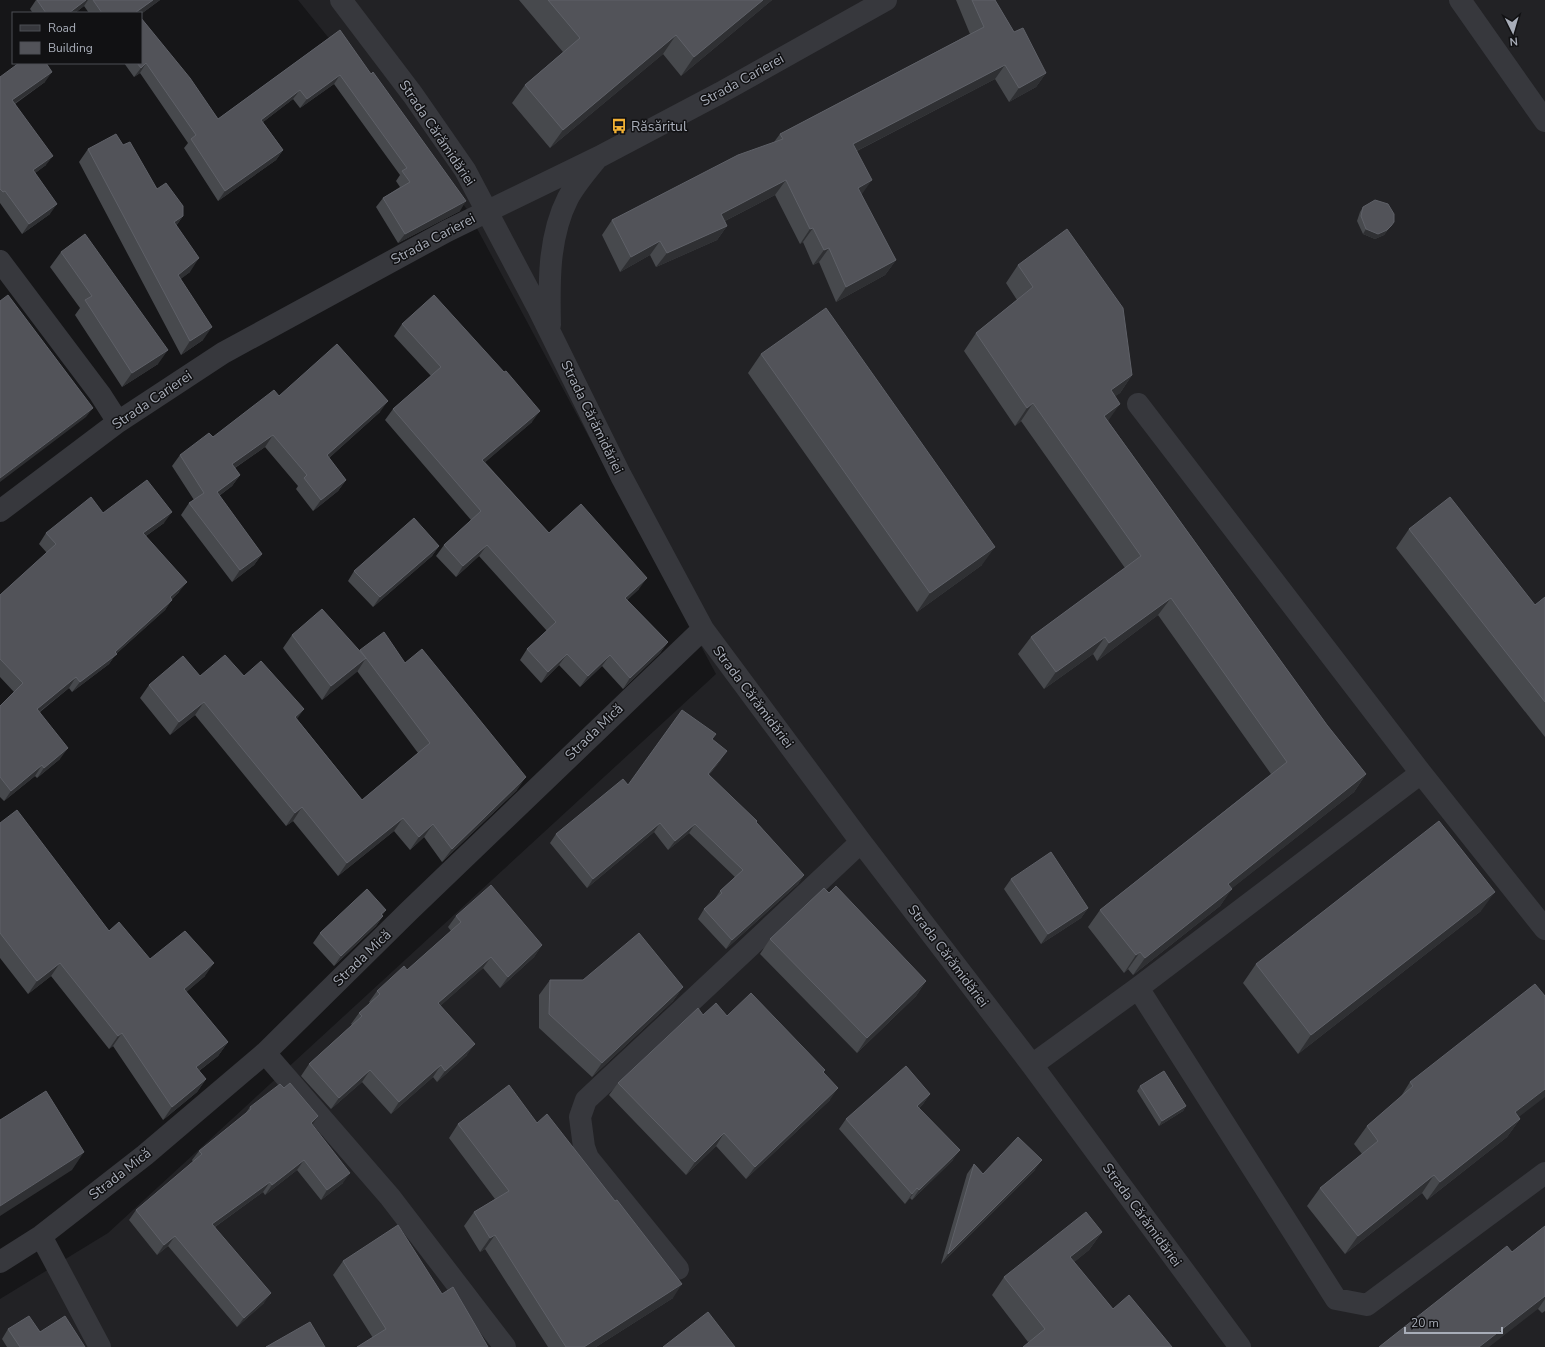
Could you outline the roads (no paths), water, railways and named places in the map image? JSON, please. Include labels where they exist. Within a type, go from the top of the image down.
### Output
[{"type":"street","name":"Strada Cărămidăriei","points":[[341,0],[413,95],[464,170],[488,211],[621,476],[703,629],[861,842],[1032,1065],[1240,1347]]},
{"type":"street","name":"Strada Carierei","points":[[0,511],[118,422],[223,353],[488,211],[598,157],[720,93],[886,0]]},
{"type":"street","points":[[1460,0],[1545,121]]},
{"type":"street","points":[[550,332],[549,280],[557,228],[568,198],[583,175],[598,157]]},
{"type":"street","points":[[0,261],[100,394],[118,422]]},
{"type":"street","points":[[1138,404],[1421,773],[1545,929]]},
{"type":"street","name":"Strada Mică","points":[[0,1262],[41,1236],[145,1155],[265,1053],[409,911],[703,629]]},
{"type":"street","points":[[1032,1065],[1138,988],[1421,773]]},
{"type":"street","points":[[678,1269],[588,1158],[584,1147],[580,1117],[586,1100],[861,842]]},
{"type":"street","points":[[1138,988],[1336,1299],[1367,1305],[1545,1174]]},
{"type":"street","points":[[265,1053],[390,1197],[505,1347]]},
{"type":"street","points":[[41,1236],[100,1347]]},
{"type":"place","name":"Răsăritul","points":[[619,126]]}]
